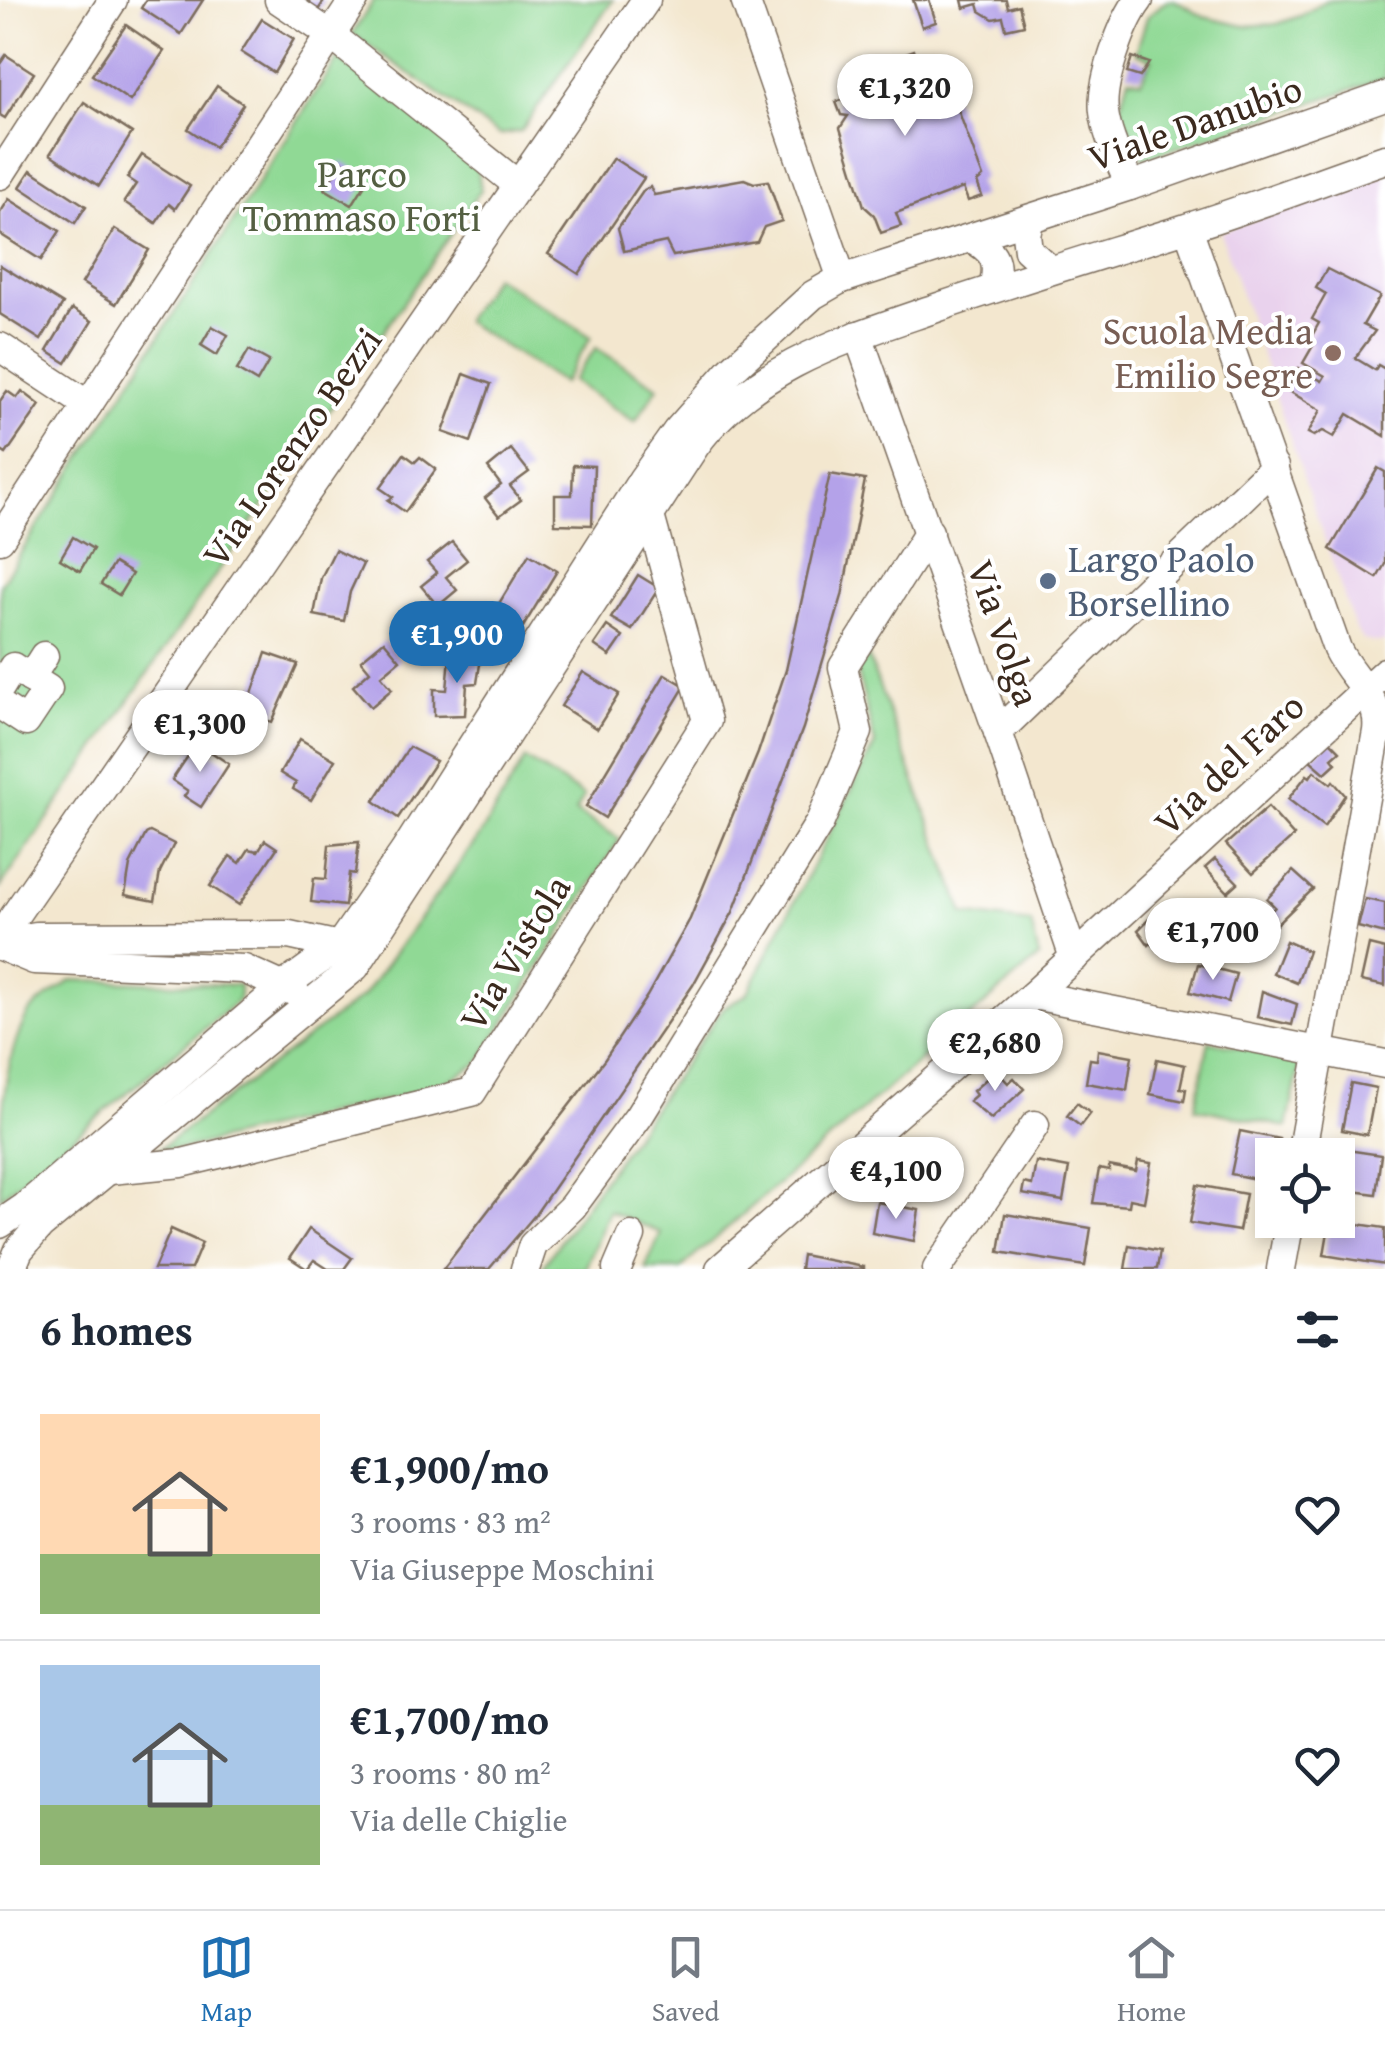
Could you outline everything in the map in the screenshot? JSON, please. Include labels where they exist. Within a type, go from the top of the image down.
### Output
[{"type":"street","points":[[0,175],[113,0]]},
{"type":"street","points":[[279,0],[331,36],[518,185]]},
{"type":"street","points":[[0,539],[354,0]]},
{"type":"street","name":"Via Lorenzo Bezzi","points":[[0,942],[646,0]]},
{"type":"street","points":[[745,0],[842,279]]},
{"type":"street","points":[[1130,186],[1106,120],[1103,99],[1123,31],[1139,0]]},
{"type":"street","name":"Viale Danubio","points":[[347,957],[404,852],[655,461],[719,382],[791,314],[824,287],[842,279],[1130,186],[1385,96]]},
{"type":"street","points":[[8,1261],[40,1226],[313,1004],[720,416],[760,384],[820,349],[993,288],[1188,228],[1385,158]]},
{"type":"street","points":[[1030,219],[1026,234],[1028,250],[1050,270]]},
{"type":"street","points":[[1188,228],[1337,649],[1346,666],[1375,681],[1378,725],[1304,1138]]},
{"type":"street","points":[[971,238],[996,257],[998,270],[993,288]]},
{"type":"street","points":[[791,314],[793,337],[820,349]]},
{"type":"street","name":"Via Volga","points":[[858,335],[1074,958]]},
{"type":"street","points":[[0,347],[88,405]]},
{"type":"street","points":[[998,732],[1274,467]]},
{"type":"street","name":"Via Vistola","points":[[110,1170],[182,1163],[472,1092],[708,720],[650,516]]},
{"type":"street","points":[[525,1269],[533,1245],[572,1206],[638,1116],[820,822],[858,732],[843,667],[928,532]]},
{"type":"street","points":[[13,667],[37,667],[48,690],[26,722],[2,708],[13,667]]},
{"type":"street","name":"Via del Faro","points":[[720,1269],[1033,995],[1375,681]]},
{"type":"street","points":[[0,942],[36,936],[289,936],[347,957]]},
{"type":"street","points":[[0,942],[34,960],[244,968],[285,985],[313,1004]]},
{"type":"street","points":[[0,1224],[25,1207],[285,985],[347,957]]},
{"type":"street","points":[[1033,995],[1385,1064]]},
{"type":"street","points":[[937,1269],[1035,1125]]},
{"type":"street","points":[[617,1269],[631,1236]]},
{"type":"street","points":[[1281,1269],[1287,1238]]},
{"type":"shaded area","points":[[1385,175],[1385,642],[1373,642],[1363,640],[1355,629],[1220,232]]},
{"type":"green space","points":[[374,0],[613,0],[521,131],[499,135],[352,34]]},
{"type":"green space","points":[[1167,0],[1204,17],[1244,26],[1277,24],[1328,0],[1385,0],[1385,78],[1143,159],[1120,108],[1129,78],[1141,81],[1152,59],[1136,53],[1147,17]]},
{"type":"green space","name":"Parco Tommaso Forti","points":[[338,58],[477,164],[481,190],[0,888],[0,585]]},
{"type":"green space","points":[[494,276],[591,337],[563,383],[464,321]]},
{"type":"green space","points":[[596,348],[658,387],[635,422],[572,381]]},
{"type":"green space","points":[[868,656],[964,914],[1031,923],[1039,957],[680,1269],[645,1269],[661,1233],[609,1211],[585,1269],[545,1269],[543,1266],[723,1008],[747,994],[875,744],[857,670]]},
{"type":"green space","points":[[525,759],[584,796],[576,812],[620,839],[479,1063],[435,1088],[187,1148],[158,1150],[363,996],[481,834]]},
{"type":"green space","points":[[72,980],[239,985],[239,1000],[0,1198],[4,1103],[19,1034],[32,1009]]},
{"type":"green space","points":[[1209,1041],[1301,1060],[1287,1127],[1195,1108]]},
{"type":"building","points":[[146,0],[203,0],[181,34],[141,8]]},
{"type":"building","points":[[297,0],[325,0],[316,13]]},
{"type":"building","points":[[913,0],[929,0],[936,22],[922,27]]},
{"type":"building","points":[[962,0],[1006,0],[1008,8],[1019,5],[1024,25],[1006,29],[1003,17],[993,19],[980,11],[978,4],[964,8]]},
{"type":"building","points":[[262,19],[294,39],[274,73],[241,52]]},
{"type":"building","points":[[126,25],[164,51],[130,101],[92,75]]},
{"type":"building","points":[[914,50],[922,72],[933,68],[938,83],[947,80],[983,177],[977,182],[982,196],[968,201],[963,188],[896,213],[901,226],[881,233],[874,215],[864,206],[840,128],[848,116],[841,115],[836,102],[850,97],[843,76]]},
{"type":"building","points":[[6,55],[34,73],[5,118],[0,115],[0,64]]},
{"type":"building","points":[[1132,57],[1149,63],[1140,77],[1127,73]]},
{"type":"building","points":[[217,86],[243,104],[215,147],[188,129]]},
{"type":"building","points":[[84,102],[132,133],[99,186],[50,154]]},
{"type":"building","points":[[142,155],[190,186],[175,209],[169,204],[156,223],[124,202],[136,184],[127,178]]},
{"type":"building","points":[[613,158],[644,178],[579,274],[548,254]]},
{"type":"building","points":[[342,161],[369,178],[352,205],[325,189]]},
{"type":"building","points":[[31,170],[86,206],[75,223],[20,187]]},
{"type":"building","points":[[744,179],[754,183],[768,181],[782,221],[764,227],[757,242],[673,256],[666,242],[624,251],[618,228],[644,190],[650,187],[654,195]]},
{"type":"building","points":[[9,199],[60,231],[41,260],[0,234],[0,213]]},
{"type":"building","points":[[115,229],[149,250],[116,304],[82,283]]},
{"type":"building","points":[[0,265],[63,304],[41,340],[0,314]]},
{"type":"building","name":"Scuola Media Emilio Segre","points":[[1327,269],[1380,296],[1363,325],[1375,331],[1355,358],[1375,370],[1378,365],[1385,369],[1385,436],[1348,414],[1334,437],[1323,431],[1314,436],[1308,433],[1321,410],[1287,390],[1299,368],[1322,381],[1325,376],[1303,363],[1314,344],[1309,341],[1319,323],[1312,319],[1326,294],[1316,288]]},
{"type":"building","points":[[72,309],[92,321],[66,363],[47,351]]},
{"type":"building","points":[[212,326],[228,335],[217,355],[201,345]]},
{"type":"building","points":[[249,350],[269,361],[257,382],[237,370]]},
{"type":"building","points":[[464,374],[491,384],[471,442],[443,432]]},
{"type":"building","points":[[7,391],[17,398],[22,391],[40,405],[6,454],[0,450],[0,401]]},
{"type":"building","points":[[511,449],[529,472],[510,486],[521,500],[499,516],[485,498],[501,485],[488,468]]},
{"type":"building","points":[[404,454],[415,462],[420,457],[436,469],[405,512],[388,500],[393,497],[380,488]]},
{"type":"building","points":[[573,465],[594,466],[592,525],[555,524],[555,495],[572,495]]},
{"type":"building","name":"Scuola Media Emilio Segre","points":[[1378,468],[1385,472],[1385,564],[1377,578],[1330,549]]},
{"type":"building","points":[[830,474],[865,480],[842,596],[803,728],[733,912],[693,985],[535,1215],[489,1269],[443,1269],[605,1059],[647,996],[690,919],[758,753],[786,670]]},
{"type":"building","points":[[73,537],[93,549],[80,571],[60,559]]},
{"type":"building","points":[[452,542],[467,560],[446,577],[457,590],[438,606],[421,586],[437,573],[427,562]]},
{"type":"building","points":[[335,550],[363,564],[350,592],[344,621],[314,615],[321,578]]},
{"type":"building","points":[[529,554],[557,571],[523,627],[495,610]]},
{"type":"building","points":[[114,563],[132,574],[119,595],[101,584]]},
{"type":"building","points":[[638,575],[659,588],[632,630],[611,618]]},
{"type":"building","points":[[607,626],[623,637],[610,656],[594,645]]},
{"type":"building","points":[[384,641],[400,660],[381,676],[392,689],[371,707],[353,686],[370,671],[361,660]]},
{"type":"building","points":[[266,653],[298,664],[272,722],[245,714]]},
{"type":"building","points":[[450,656],[481,658],[477,683],[467,684],[465,715],[434,716],[434,689],[447,690]]},
{"type":"building","points":[[583,672],[619,694],[597,729],[561,706]]},
{"type":"building","points":[[665,674],[685,686],[605,818],[586,806]]},
{"type":"building","points":[[300,739],[335,760],[311,800],[293,789],[296,783],[280,773]]},
{"type":"building","points":[[1330,741],[1340,751],[1332,758],[1336,763],[1325,773],[1310,760]]},
{"type":"building","points":[[194,747],[206,755],[208,750],[229,764],[201,807],[184,796],[188,791],[172,780]]},
{"type":"building","points":[[409,747],[436,761],[398,818],[374,801]]},
{"type":"building","points":[[1314,771],[1331,784],[1333,781],[1345,795],[1324,827],[1288,799]]},
{"type":"building","points":[[1268,807],[1294,836],[1253,873],[1226,844]]},
{"type":"building","points":[[150,832],[174,844],[160,872],[155,901],[125,895],[130,865]]},
{"type":"building","points":[[265,840],[277,848],[239,905],[210,886],[230,856],[240,863],[249,849],[258,851]]},
{"type":"building","points":[[359,842],[355,874],[349,873],[345,906],[311,902],[314,878],[326,879],[329,845]]},
{"type":"building","points":[[1215,859],[1238,883],[1228,892],[1205,868]]},
{"type":"building","points":[[1293,871],[1313,889],[1271,930],[1261,921],[1275,907],[1267,899]]},
{"type":"building","points":[[1365,899],[1385,903],[1385,934],[1358,927]]},
{"type":"building","points":[[1160,908],[1180,929],[1159,950],[1149,945],[1138,930]]},
{"type":"building","points":[[1244,910],[1267,931],[1245,955],[1220,936]]},
{"type":"building","points":[[1286,941],[1308,951],[1297,983],[1273,973]]},
{"type":"building","points":[[1369,945],[1385,949],[1385,986],[1361,981]]},
{"type":"building","points":[[1198,964],[1236,974],[1228,1002],[1190,992]]},
{"type":"building","points":[[1262,991],[1297,1004],[1292,1025],[1257,1017]]},
{"type":"building","points":[[1098,1050],[1132,1056],[1127,1090],[1086,1083],[1090,1059],[1097,1060]]},
{"type":"building","points":[[1157,1059],[1185,1065],[1180,1088],[1186,1089],[1184,1101],[1150,1094]]},
{"type":"building","points":[[996,1070],[1008,1083],[1014,1078],[1024,1089],[991,1119],[969,1101],[976,1095],[973,1091]]},
{"type":"building","points":[[1351,1083],[1376,1088],[1367,1135],[1342,1130]]},
{"type":"building","points":[[1077,1103],[1090,1113],[1080,1126],[1067,1116]]},
{"type":"building","points":[[1240,1131],[1274,1138],[1255,1138],[1255,1179],[1231,1174]]},
{"type":"building","points":[[1355,1151],[1381,1155],[1376,1194],[1355,1191]]},
{"type":"building","points":[[1138,1161],[1151,1163],[1144,1202],[1130,1199],[1129,1206],[1093,1203],[1099,1169],[1109,1171],[1109,1166],[1136,1171]]},
{"type":"building","points":[[1036,1162],[1069,1168],[1063,1201],[1022,1194],[1024,1183],[1032,1185]]},
{"type":"building","points":[[1197,1185],[1246,1194],[1239,1231],[1190,1223]]},
{"type":"building","points":[[877,1202],[919,1210],[914,1241],[872,1233]]},
{"type":"building","points":[[1005,1214],[1091,1228],[1085,1266],[999,1252]]},
{"type":"building","points":[[1355,1224],[1385,1228],[1385,1265],[1324,1255],[1327,1238],[1355,1238]]},
{"type":"building","points":[[171,1229],[202,1243],[191,1269],[154,1269]]},
{"type":"building","points":[[309,1229],[352,1258],[344,1269],[328,1269],[314,1260],[307,1269],[290,1258]]},
{"type":"building","points":[[1129,1245],[1160,1251],[1157,1269],[1125,1269]]},
{"type":"building","points":[[802,1255],[864,1267],[864,1269],[800,1269]]},
{"type":"place","name":"Scuola Media Emilio Segre","points":[[1333,353]]},
{"type":"place","name":"Largo Paolo Borsellino","points":[[1048,581]]}]
